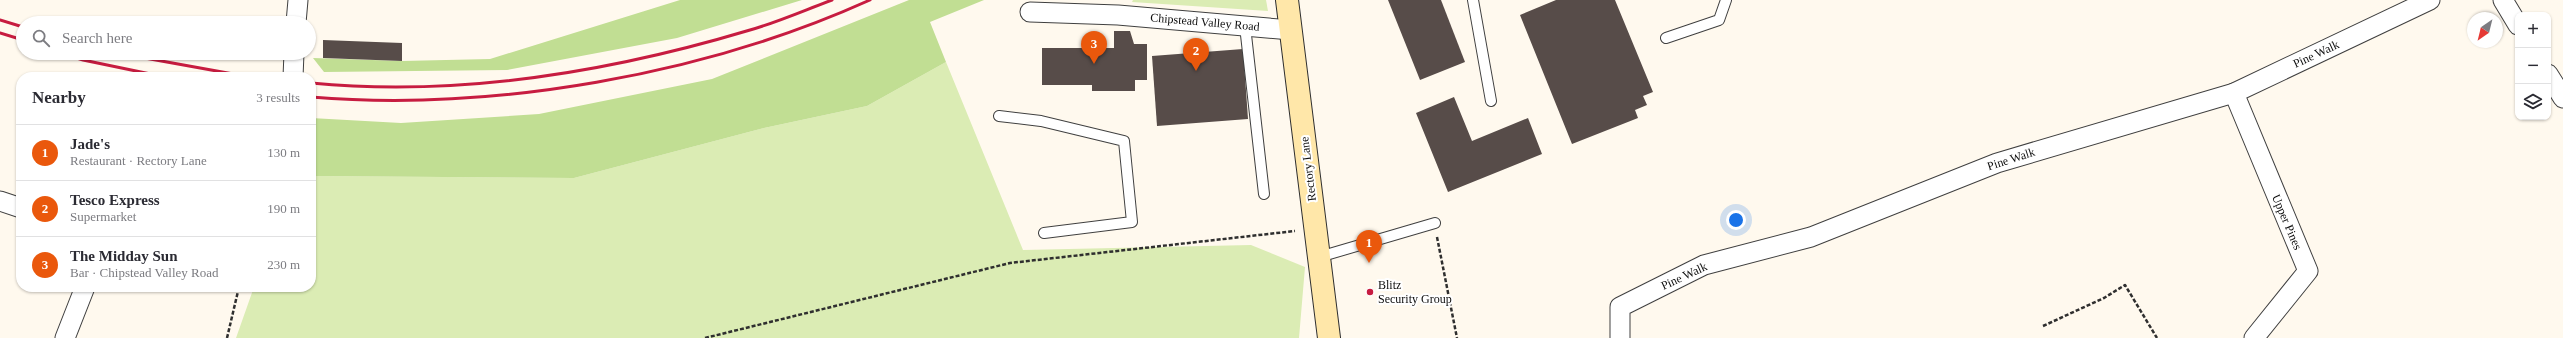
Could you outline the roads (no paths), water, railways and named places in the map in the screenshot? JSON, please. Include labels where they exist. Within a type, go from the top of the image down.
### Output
[{"type":"main road","name":"Rectory Lane","points":[[1287,0],[1329,338]]},
{"type":"street","points":[[297,16],[298,0]]},
{"type":"street","name":"Pine Walk","points":[[1620,338],[1620,307],[1704,265],[1811,237],[1996,162],[2234,93],[2430,0]]},
{"type":"street","points":[[2503,0],[2515,20]]},
{"type":"street","name":"Chipstead Valley Road","points":[[1030,12],[1117,8],[1245,26],[1291,30]]},
{"type":"street","points":[[293,72],[294,60]]},
{"type":"street","points":[[2551,79],[2563,98]]},
{"type":"street","name":"Upper Pines","points":[[2234,93],[2308,271],[2254,338]]},
{"type":"street","points":[[65,338],[83,292]]},
{"type":"lane","points":[[1473,0],[1491,101]]},
{"type":"lane","points":[[1666,38],[1718,20],[1726,0]]},
{"type":"lane","points":[[1245,26],[1264,194]]},
{"type":"lane","points":[[999,116],[1041,121],[1124,140],[1132,222],[1044,233]]},
{"type":"lane","points":[[1319,257],[1435,223]]},
{"type":"railway","points":[[316,83],[422,87],[533,78],[643,58],[697,45],[781,20],[832,0]]},
{"type":"railway","points":[[316,97],[380,100],[452,99],[524,93],[596,82],[668,68],[738,49],[806,26],[870,0]]},
{"type":"railway","points":[[0,20],[16,25]]},
{"type":"railway","points":[[0,33],[16,38]]},
{"type":"railway","points":[[83,60],[141,72]]},
{"type":"railway","points":[[156,60],[222,72]]},
{"type":"place","name":"The Midday Sun","points":[[1094,64]]},
{"type":"place","name":"Tesco Express","points":[[1196,71]]},
{"type":"place","name":"Jade's","points":[[1369,263]]},
{"type":"place","name":"Blitz Security Group","points":[[1370,292]]}]
